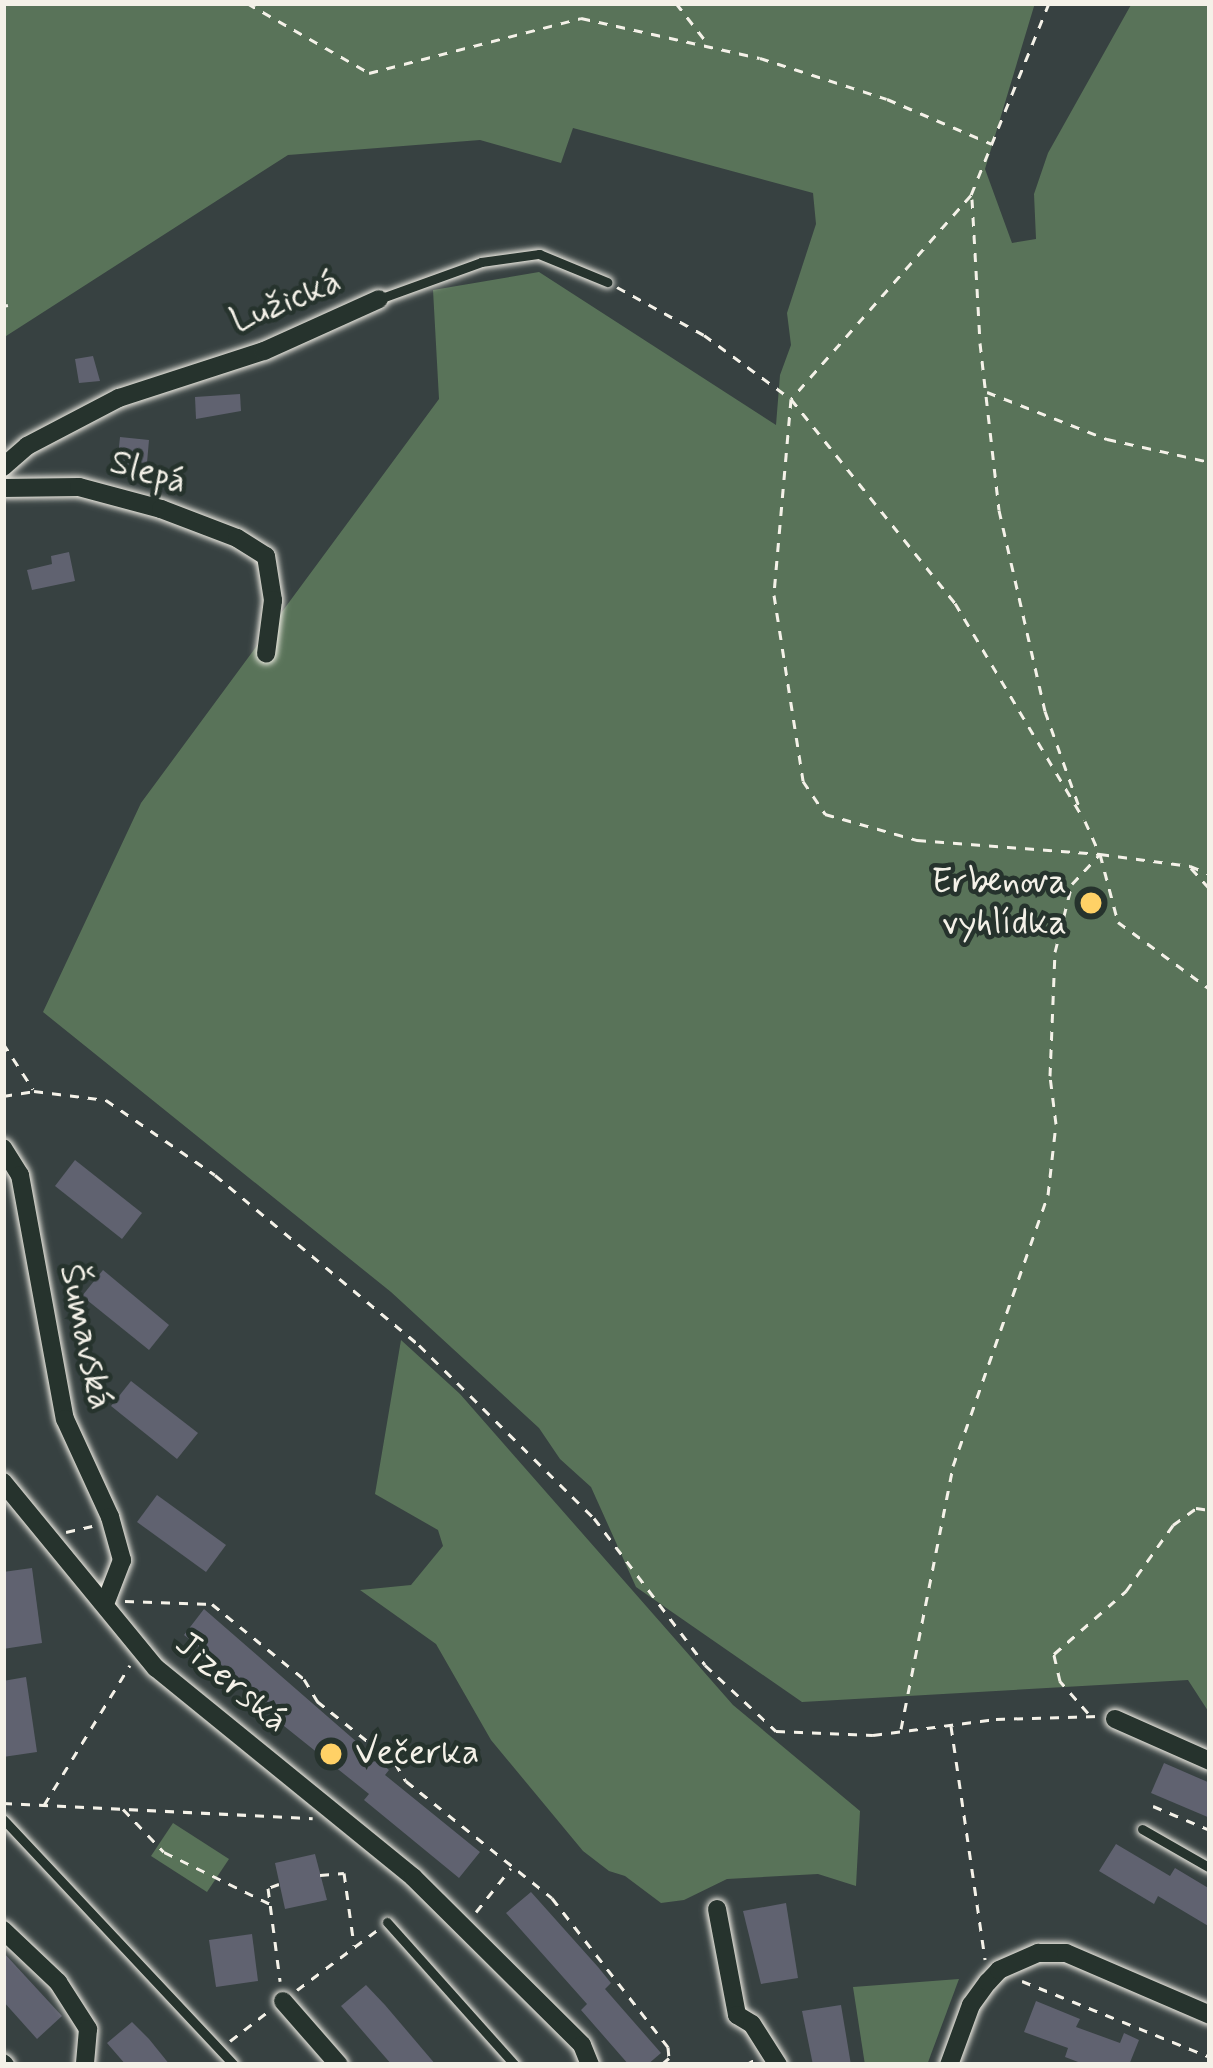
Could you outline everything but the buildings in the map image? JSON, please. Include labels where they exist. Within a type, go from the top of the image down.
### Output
[{"type":"street","name":"Lužická","points":[[3,467],[27,446],[119,398],[264,352],[380,298]]},
{"type":"street","name":"Slepá","points":[[3,488],[79,487],[161,509],[237,538],[266,556],[273,600],[266,654]]},
{"type":"street","name":"Šumavská","points":[[3,1148],[20,1174],[65,1419],[111,1521],[122,1560],[105,1604]]},
{"type":"street","name":"Jizerská","points":[[3,1482],[156,1668],[346,1819],[464,1927],[582,2045],[590,2065]]},
{"type":"street","points":[[1115,1719],[1210,1761]]},
{"type":"street","points":[[717,1909],[737,2015],[752,2024],[778,2065]]},
{"type":"street","points":[[3,1930],[58,1982],[88,2030],[85,2065]]},
{"type":"street","points":[[949,2065],[971,2005],[988,1982],[999,1970],[1039,1953],[1066,1953],[1210,2014]]},
{"type":"street","points":[[283,2001],[339,2065]]},
{"type":"lane","name":"Lužická","points":[[380,298],[482,262],[539,254],[607,282]]},
{"type":"lane","points":[[3,1819],[234,2065]]},
{"type":"lane","points":[[1142,1828],[1210,1868]]},
{"type":"lane","points":[[387,1922],[514,2065]]},
{"type":"path","points":[[247,3],[369,73],[581,19],[709,45],[887,98],[992,144]]},
{"type":"path","points":[[676,3],[709,45]]},
{"type":"path","points":[[1048,3],[971,196],[791,399],[774,595],[803,782],[825,814],[917,840],[1100,854],[1190,866],[1210,874]]},
{"type":"path","points":[[971,196],[999,510],[1045,711],[1100,854],[1118,922],[1210,989]]},
{"type":"path","points":[[607,282],[704,335],[791,399],[955,603],[1084,819]]},
{"type":"path","points":[[986,391],[1107,439],[1210,462]]},
{"type":"path","points":[[901,1732],[953,1466],[1048,1196],[1056,1124],[1050,1076],[1055,952],[1072,884],[1100,854]]},
{"type":"path","points":[[1190,866],[1210,889]]},
{"type":"path","points":[[3,1043],[34,1091]]},
{"type":"path","points":[[3,1096],[34,1091],[106,1100],[215,1175],[419,1345],[595,1518],[705,1665],[776,1731],[901,1732],[1089,1714],[1060,1681],[1054,1654],[1126,1591],[1173,1525],[1196,1508],[1210,1510]]},
{"type":"path","points":[[3,1307],[3,1328]]},
{"type":"path","points":[[49,1536],[111,1521]]},
{"type":"path","points":[[105,1604],[144,1599],[212,1604],[304,1679],[317,1701],[395,1762],[406,1781],[552,1898],[618,1979],[628,2002],[668,2047],[669,2058],[661,2065]]},
{"type":"path","points":[[44,1805],[140,1648]]},
{"type":"path","points":[[951,1725],[988,1982]]},
{"type":"path","points":[[3,1803],[346,1819]]},
{"type":"path","points":[[1153,1806],[1210,1830]]},
{"type":"path","points":[[123,1809],[164,1852],[270,1904]]},
{"type":"path","points":[[464,1927],[512,1866]]},
{"type":"path","points":[[320,1875],[344,1873],[354,1947]]},
{"type":"path","points":[[279,1884],[268,1888],[283,2001]]},
{"type":"path","points":[[219,2049],[387,1922]]},
{"type":"path","points":[[1012,1978],[1210,2057]]},
{"type":"green space","points":[[3,3],[1035,3],[985,169],[1012,243],[1036,239],[1034,194],[1048,153],[1132,3],[1210,3],[1210,1714],[1188,1680],[802,1702],[636,1587],[591,1487],[560,1459],[539,1428],[391,1292],[43,1012],[141,803],[439,399],[433,290],[539,272],[776,425],[780,375],[791,345],[787,313],[816,224],[813,193],[573,128],[561,163],[480,140],[288,155],[3,338]]},
{"type":"green space","points":[[401,1340],[460,1394],[733,1705],[860,1811],[856,1886],[818,1874],[727,1879],[684,1900],[661,1903],[583,1851],[491,1740],[436,1644],[360,1590],[411,1585],[443,1546],[438,1530],[375,1494]]},
{"type":"green space","points":[[173,1823],[229,1859],[207,1892],[151,1856]]},
{"type":"green space","points":[[959,1979],[927,2065],[865,2065],[853,1987]]},
{"type":"place","name":"Erbenova vyhlídka","points":[[1091,903]]},
{"type":"place","name":"Večerka","points":[[331,1754]]}]
